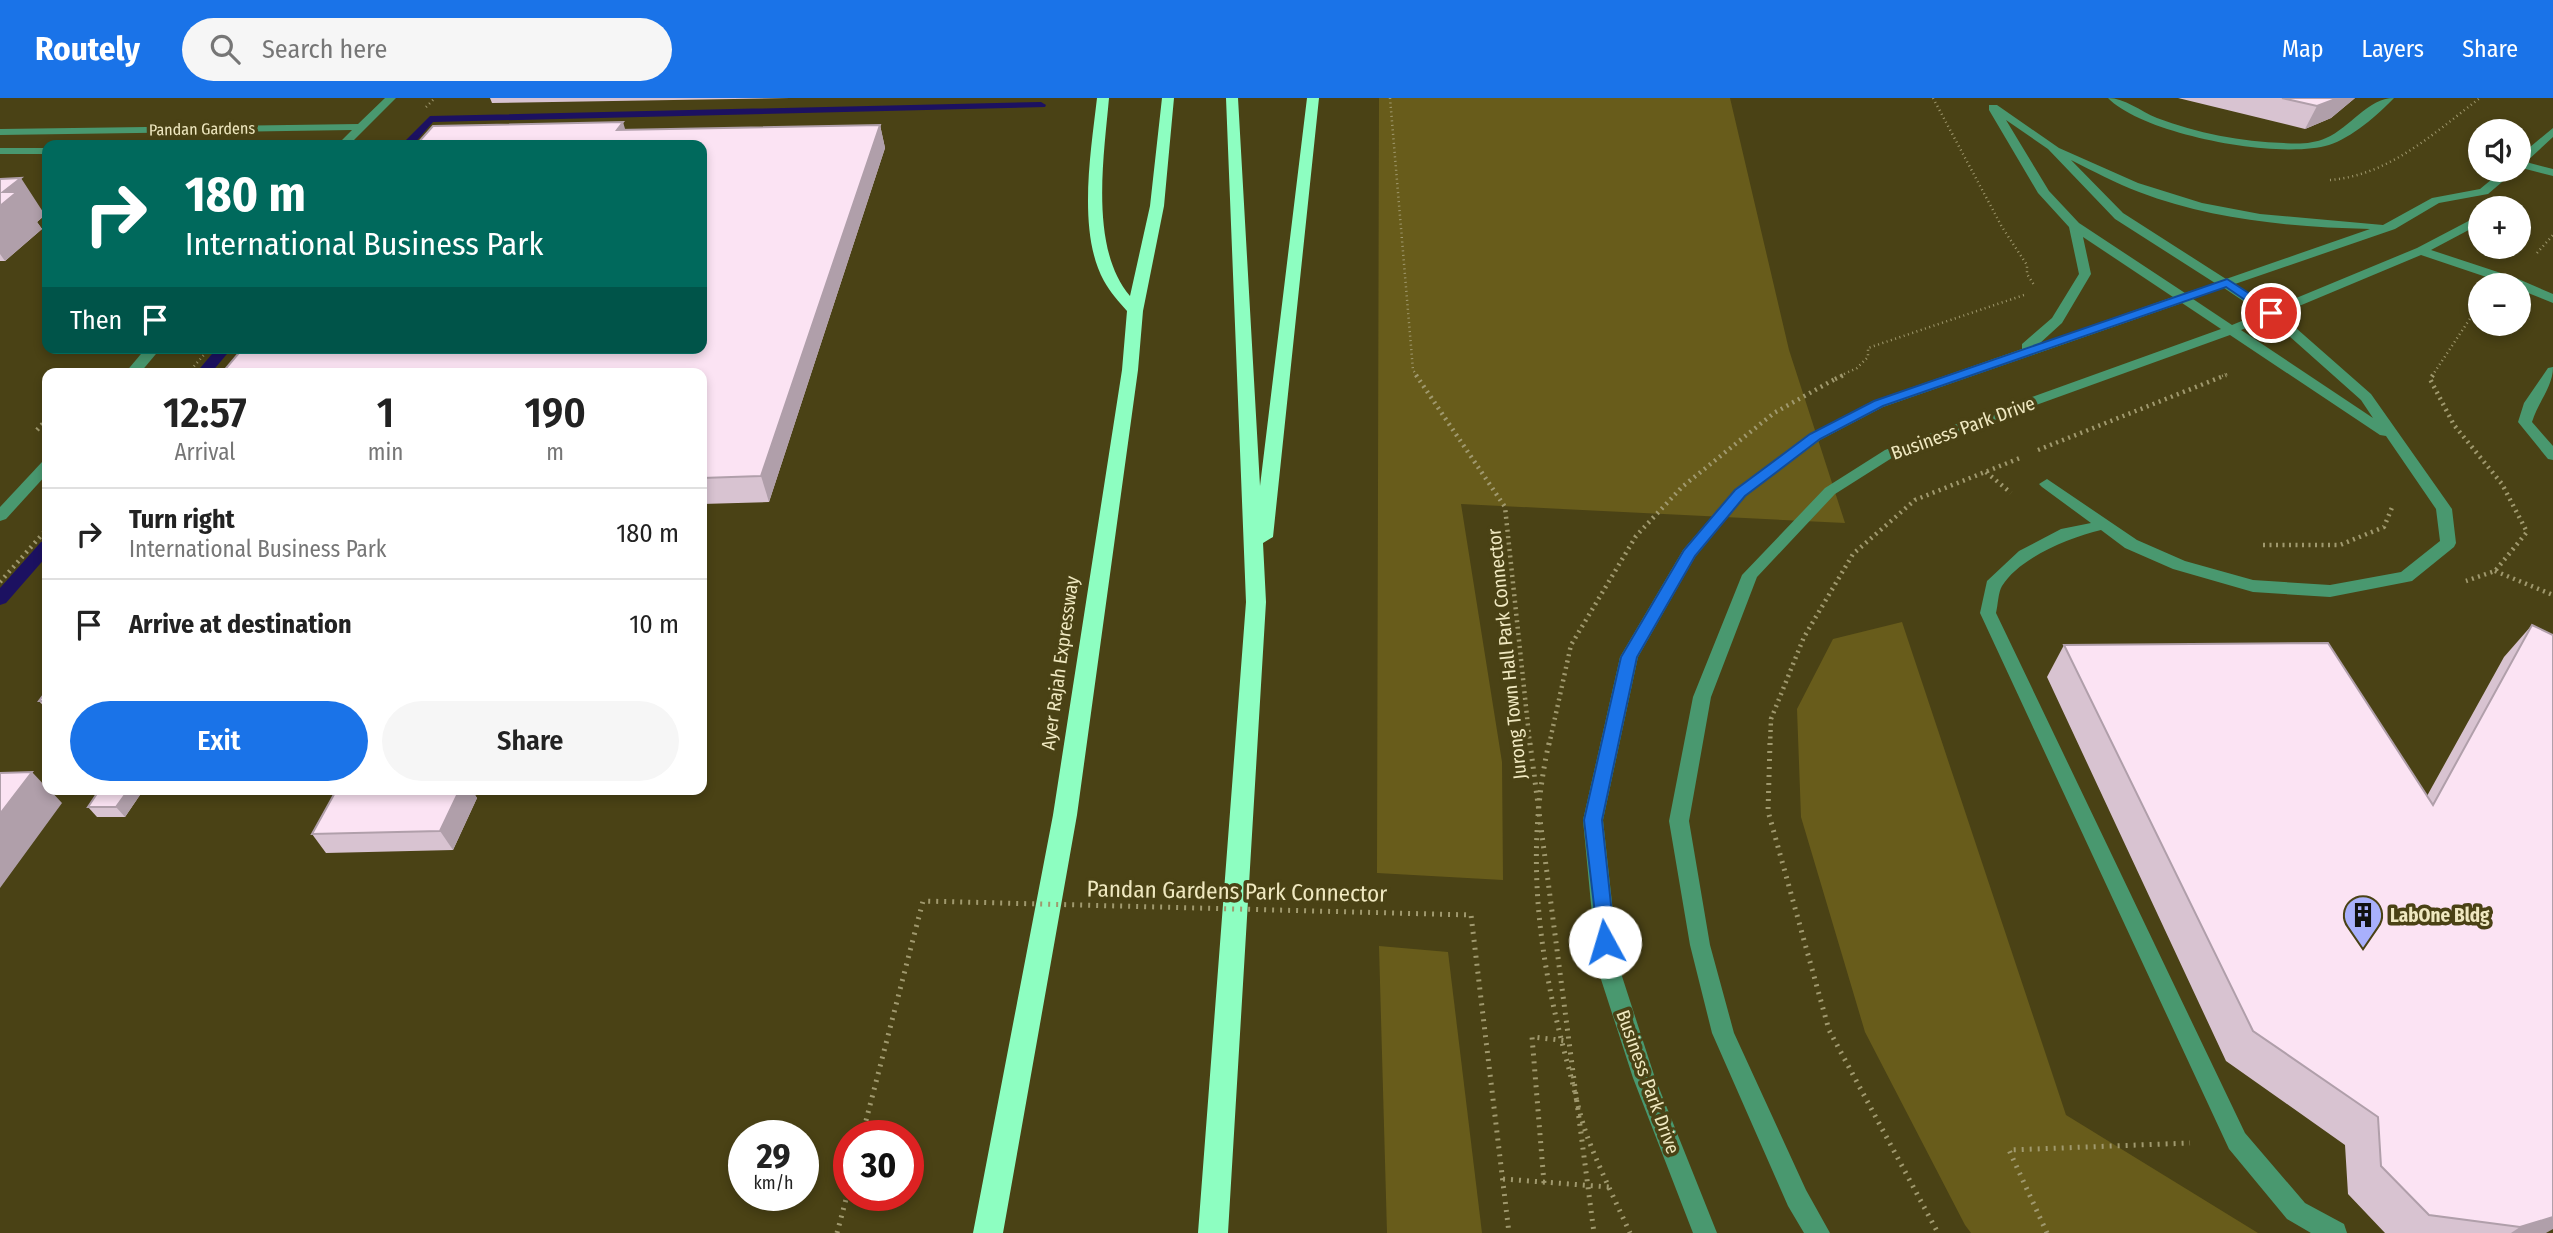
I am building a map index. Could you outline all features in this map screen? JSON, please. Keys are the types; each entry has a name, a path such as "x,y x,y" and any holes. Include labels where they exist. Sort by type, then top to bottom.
{"highway":[{"path":"1103,98 1096,175 1102,257 1109,278 1135,311"},
{"name":"Ayer Rajah Expressway","path":"988,1233 1065,815 1130,370 1135,311 1157,206 1168,98"},
{"path":"1232,98 1256,601"},
{"path":"1213,1233 1256,601 1313,98"}],"street":[{"path":"349,140 391,98"},
{"path":"2113,98 2135,115 2174,127 2264,146 2301,148 2328,142 2389,98"},
{"path":"1989,103 2052,147 2145,190 2248,216 2330,225 2391,226"},
{"path":"1989,103 2044,193 2075,226 2391,435"},
{"name":"Pandan Gardens","path":"0,132 361,127"},
{"path":"2531,151 2553,131"},
{"path":"2048,484 2131,544 2179,565 2253,586 2330,590 2406,577 2448,543 2444,509 2366,397 2271,313 2119,215 2052,147"},
{"path":"0,151 42,151"},
{"path":"2531,167 2553,173"},
{"path":"2484,196 2484,192 2496,182"},
{"name":"Business Park Drive","path":"1705,1233 1644,1078 1608,967 1593,820 1629,657 1689,554 1740,493 1815,436 1878,404 2391,226 2436,200 2484,192"},
{"path":"2022,352 2057,320 2085,274 2075,226"},
{"name":"Business Park Drive","path":"1818,1233 1797,1198 1723,1033 1700,945 1679,821 1702,697 1750,575 1830,491 1890,453 2230,330 2421,251 2468,226"},
{"path":"2421,251 2511,281 2553,299"},
{"path":"136,368 149,354"},
{"path":"2553,372 2531,403 2525,422 2553,456"},
{"path":"0,516 42,470"},
{"path":"2102,525 2067,533 2025,555 1993,585 1988,612 2237,1141 2296,1212 2335,1233"}],"path":[{"name":"Jurong Town Hall Park Connector","path":"1390,98 1413,370 1505,506 1536,800 1594,1233"},
{"path":"1630,1233 1588,1139 1555,1018 1543,952 1534,863 1540,783 1571,645 1636,537 1682,487 1774,413 1857,368 1868,357 1868,348 2030,293 2034,285 2027,274 2027,265 2002,227 1933,98"},
{"path":"2457,585 2495,571 2526,533 2502,484 2454,425 2430,379 2468,322"},
{"path":"192,368 205,354"},
{"path":"2037,451 2238,370"},
{"path":"1938,1233 1829,1030 1768,811 1771,719 1804,637 1853,554 1915,500 2024,456"},
{"path":"1986,472 2067,533"},
{"path":"2256,545 2340,545 2384,527 2395,498"},
{"path":"0,582 42,536"},
{"path":"2495,571 2553,596"},
{"name":"Pandan Gardens Park Connector","path":"866,1120 923,901 1471,915 1509,1233"},
{"path":"1544,1183 1532,1037 1568,1041"},
{"path":"2047,1233 2009,1150 2237,1141"},
{"path":"1503,1179 1609,1186"},
{"path":"837,1233 843,1211"}],"shaded area":[{"path":"1379,98 1730,98 1789,350 1845,523 1461,504 1502,762 1503,880 1377,873"},
{"path":"1902,622 2066,1115 2258,1233 1971,1233 1965,1225 1865,1032 1801,817 1797,709 1833,639"},
{"path":"1379,946 1448,952 1482,1233 1387,1233"}],"building":[{"path":"2282,98 2338,98 2317,106"},
{"path":"623,122 617,130 880,125 761,476 707,478 707,368 226,368 238,354 707,354 707,140 420,140 433,126"},
{"path":"21,178 3,192 17,192 0,206 0,179"},
{"name":"LabOne Bldg","path":"2532,625 2553,635 2553,1217 2520,1227 2429,1215 2381,1166 2378,1117 2253,1031 2064,645 2328,643 2433,805"},
{"path":"32,772 0,814 0,773"},
{"path":"96,795 125,795 116,807 88,807"},
{"path":"334,795 457,795 440,831 312,834"}],"waterway":[{"path":"411,140 430,119 1041,105"},
{"path":"207,368 220,354"},
{"path":"0,599 42,552"}],"place":[{"name":"LabOne Bldg","path":"2363,949"}],"route":[{"path":"1605,942 1593,820 1629,657 1689,554 1740,493 1815,436 1878,404 2022,352 2227,283 2271,313"}]}
